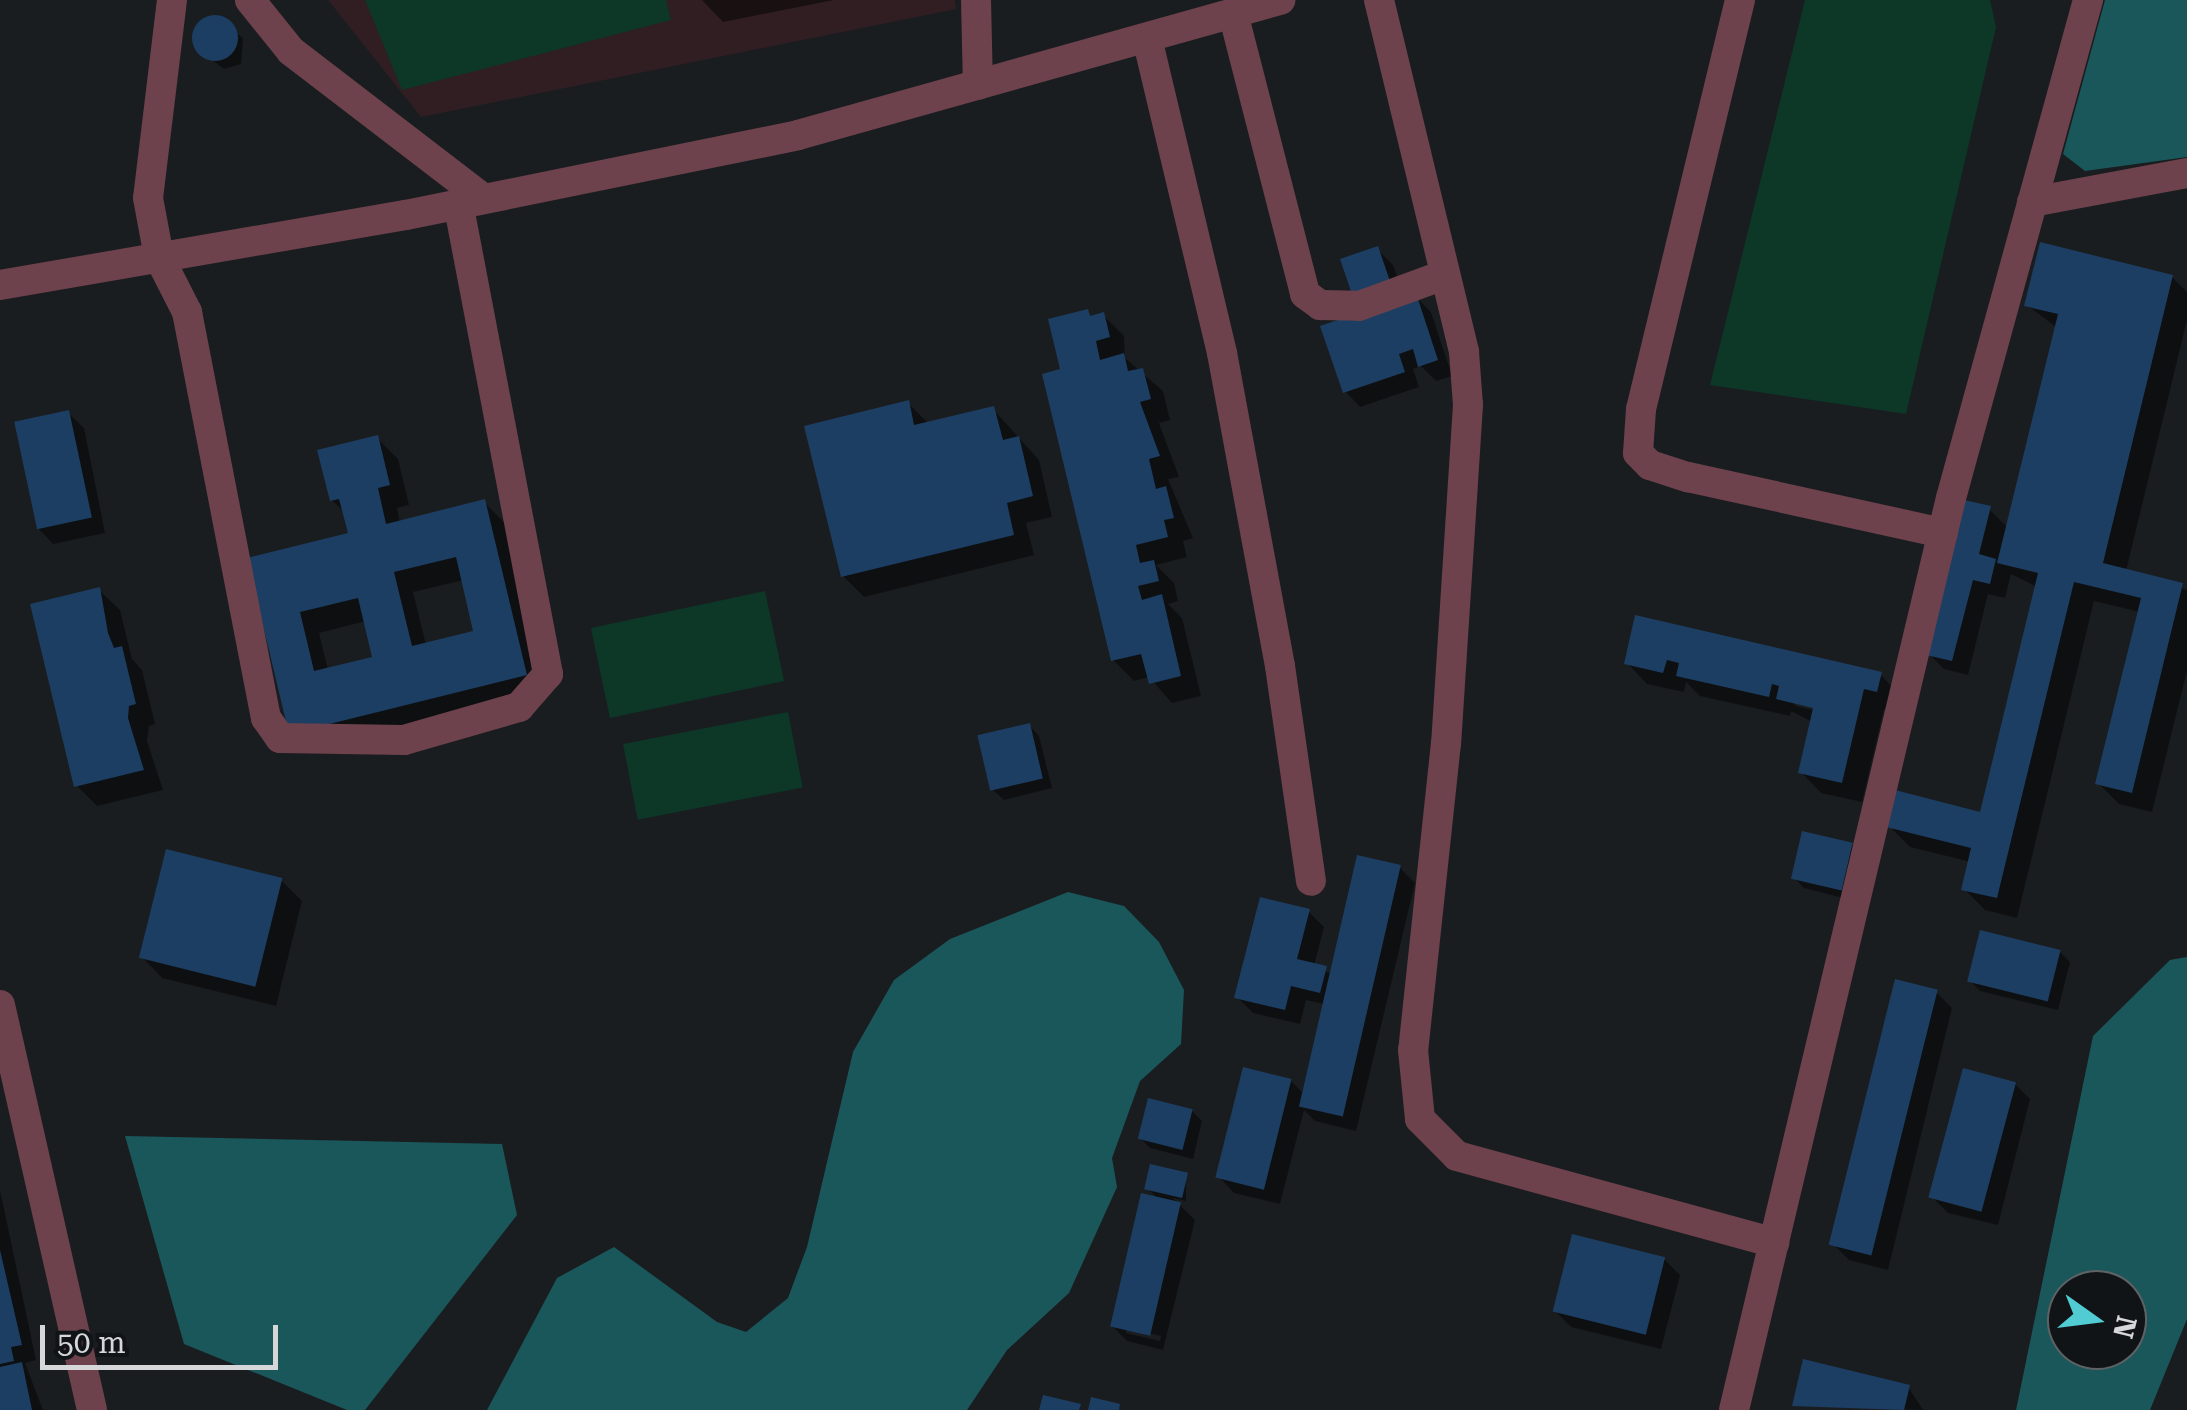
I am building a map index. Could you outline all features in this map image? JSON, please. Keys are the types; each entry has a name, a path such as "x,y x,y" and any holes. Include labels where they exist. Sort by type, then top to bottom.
{"street":[{"path":"172,0 148,198 159,258 187,312 266,718 280,738 404,740 518,707 548,674 471,202 291,51 250,0"},
{"path":"976,0 978,85"},
{"path":"0,284 471,202 798,135 1280,0"},
{"path":"1379,0 1442,276 1464,352 1468,406 1446,742 1413,1050 1420,1119 1457,1156 1774,1244"},
{"path":"1740,0 1641,409 1638,453 1650,465 1688,477 1943,533"},
{"path":"1734,1410 1943,533 2088,0"},
{"path":"1233,14 1306,294 1320,305 1358,306 1442,276"},
{"path":"1146,38 1222,352 1280,666 1311,881"},
{"path":"2032,202 2187,173"},
{"path":"0,1005 92,1410"}],"shaded area":[{"path":"328,0 955,0 956,9 421,117"}],"green space":[{"path":"365,0 666,0 671,20 402,90"},
{"path":"1805,0 1990,0 1996,27 1906,414 1710,385"},
{"path":"765,591 784,681 610,718 591,628"},
{"path":"788,712 803,788 638,820 623,744"}],"water":[{"path":"2105,0 2187,0 2187,157 2085,171 2063,154"},
{"path":"1068,892 1124,906 1159,942 1184,990 1181,1044 1140,1081 1112,1158 1117,1187 1069,1293 1007,1350 967,1410 487,1410 557,1278 614,1247 717,1322 746,1332 788,1298 807,1247 853,1052 894,980 950,939"},
{"path":"2187,957 2187,1319 2150,1410 2016,1410 2093,1036 2170,960"},
{"path":"125,1136 502,1144 517,1215 365,1410 347,1410 184,1344"}],"building":[{"path":"215,15 231,22 238,38 231,54 215,61 199,54 192,38 199,22"},
{"path":"2040,242 2173,275 2103,563 2183,583 2132,793 2095,784 2141,598 2074,582 1997,898 1961,890 1971,848 1886,827 1895,790 1980,812 2038,573 1997,563 2058,314 2024,306"},
{"path":"1378,246 1393,290 1416,293 1438,360 1418,367 1413,349 1399,354 1405,372 1343,393 1320,326 1365,311 1354,300 1340,259"},
{"path":"1088,309 1090,316 1104,312 1110,337 1096,341 1100,360 1124,353 1128,371 1143,368 1151,399 1140,402 1160,456 1149,459 1156,489 1166,486 1174,518 1164,520 1168,537 1136,545 1140,563 1154,560 1159,581 1138,586 1142,600 1162,594 1181,676 1149,684 1141,654 1111,661 1042,374 1060,369 1048,319"},
{"path":"909,400 914,425 994,406 1003,440 1019,436 1033,496 1007,503 1014,535 841,577 804,426"},
{"path":"69,410 92,518 37,529 14,422"},
{"path":"378,435 390,485 378,488 386,524 485,499 527,675 289,734 247,558 348,533 339,499 330,501 317,450","holes":["456,557 473,631 412,646 394,572","358,598 372,657 314,671 300,612"]},
{"path":"1964,500 1991,506 1979,554 1996,559 1990,584 1973,580 1952,661 1926,655"},
{"path":"100,587 108,633 114,648 122,646 136,704 129,706 128,718 144,770 74,787 30,604"},
{"path":"1635,615 1882,672 1877,692 1864,689 1842,783 1798,773 1813,708 1776,699 1779,686 1772,684 1769,697 1676,676 1679,663 1667,660 1663,673 1624,664"},
{"path":"1030,723 1043,779 990,791 977,735"},
{"path":"1802,831 1853,843 1842,890 1791,879"},
{"path":"166,849 282,878 255,987 139,958"},
{"path":"1357,855 1401,865 1343,1117 1299,1106"},
{"path":"1260,897 1310,909 1297,959 1327,966 1320,993 1291,986 1285,1010 1234,998"},
{"path":"1980,930 2061,950 2048,1002 1967,981"},
{"path":"1895,979 1938,990 1871,1256 1829,1245"},
{"path":"1243,1067 1292,1079 1264,1190 1215,1178"},
{"path":"1963,1068 2016,1082 1981,1212 1928,1197"},
{"path":"1148,1098 1193,1109 1182,1150 1138,1139"},
{"path":"1150,1164 1188,1173 1182,1198 1144,1189"},
{"path":"1141,1193 1181,1202 1150,1336 1110,1326"},
{"path":"1572,1234 1665,1257 1646,1335 1553,1312"},
{"path":"0,1250 22,1345 11,1347 14,1361 0,1364"},
{"path":"1803,1359 1910,1385 1904,1410 1792,1406"},
{"path":"22,1362 32,1410 0,1410 0,1367"},
{"path":"1043,1395 1081,1404 1079,1410 1039,1410"},
{"path":"1091,1397 1120,1404 1119,1410 1088,1410"}]}
